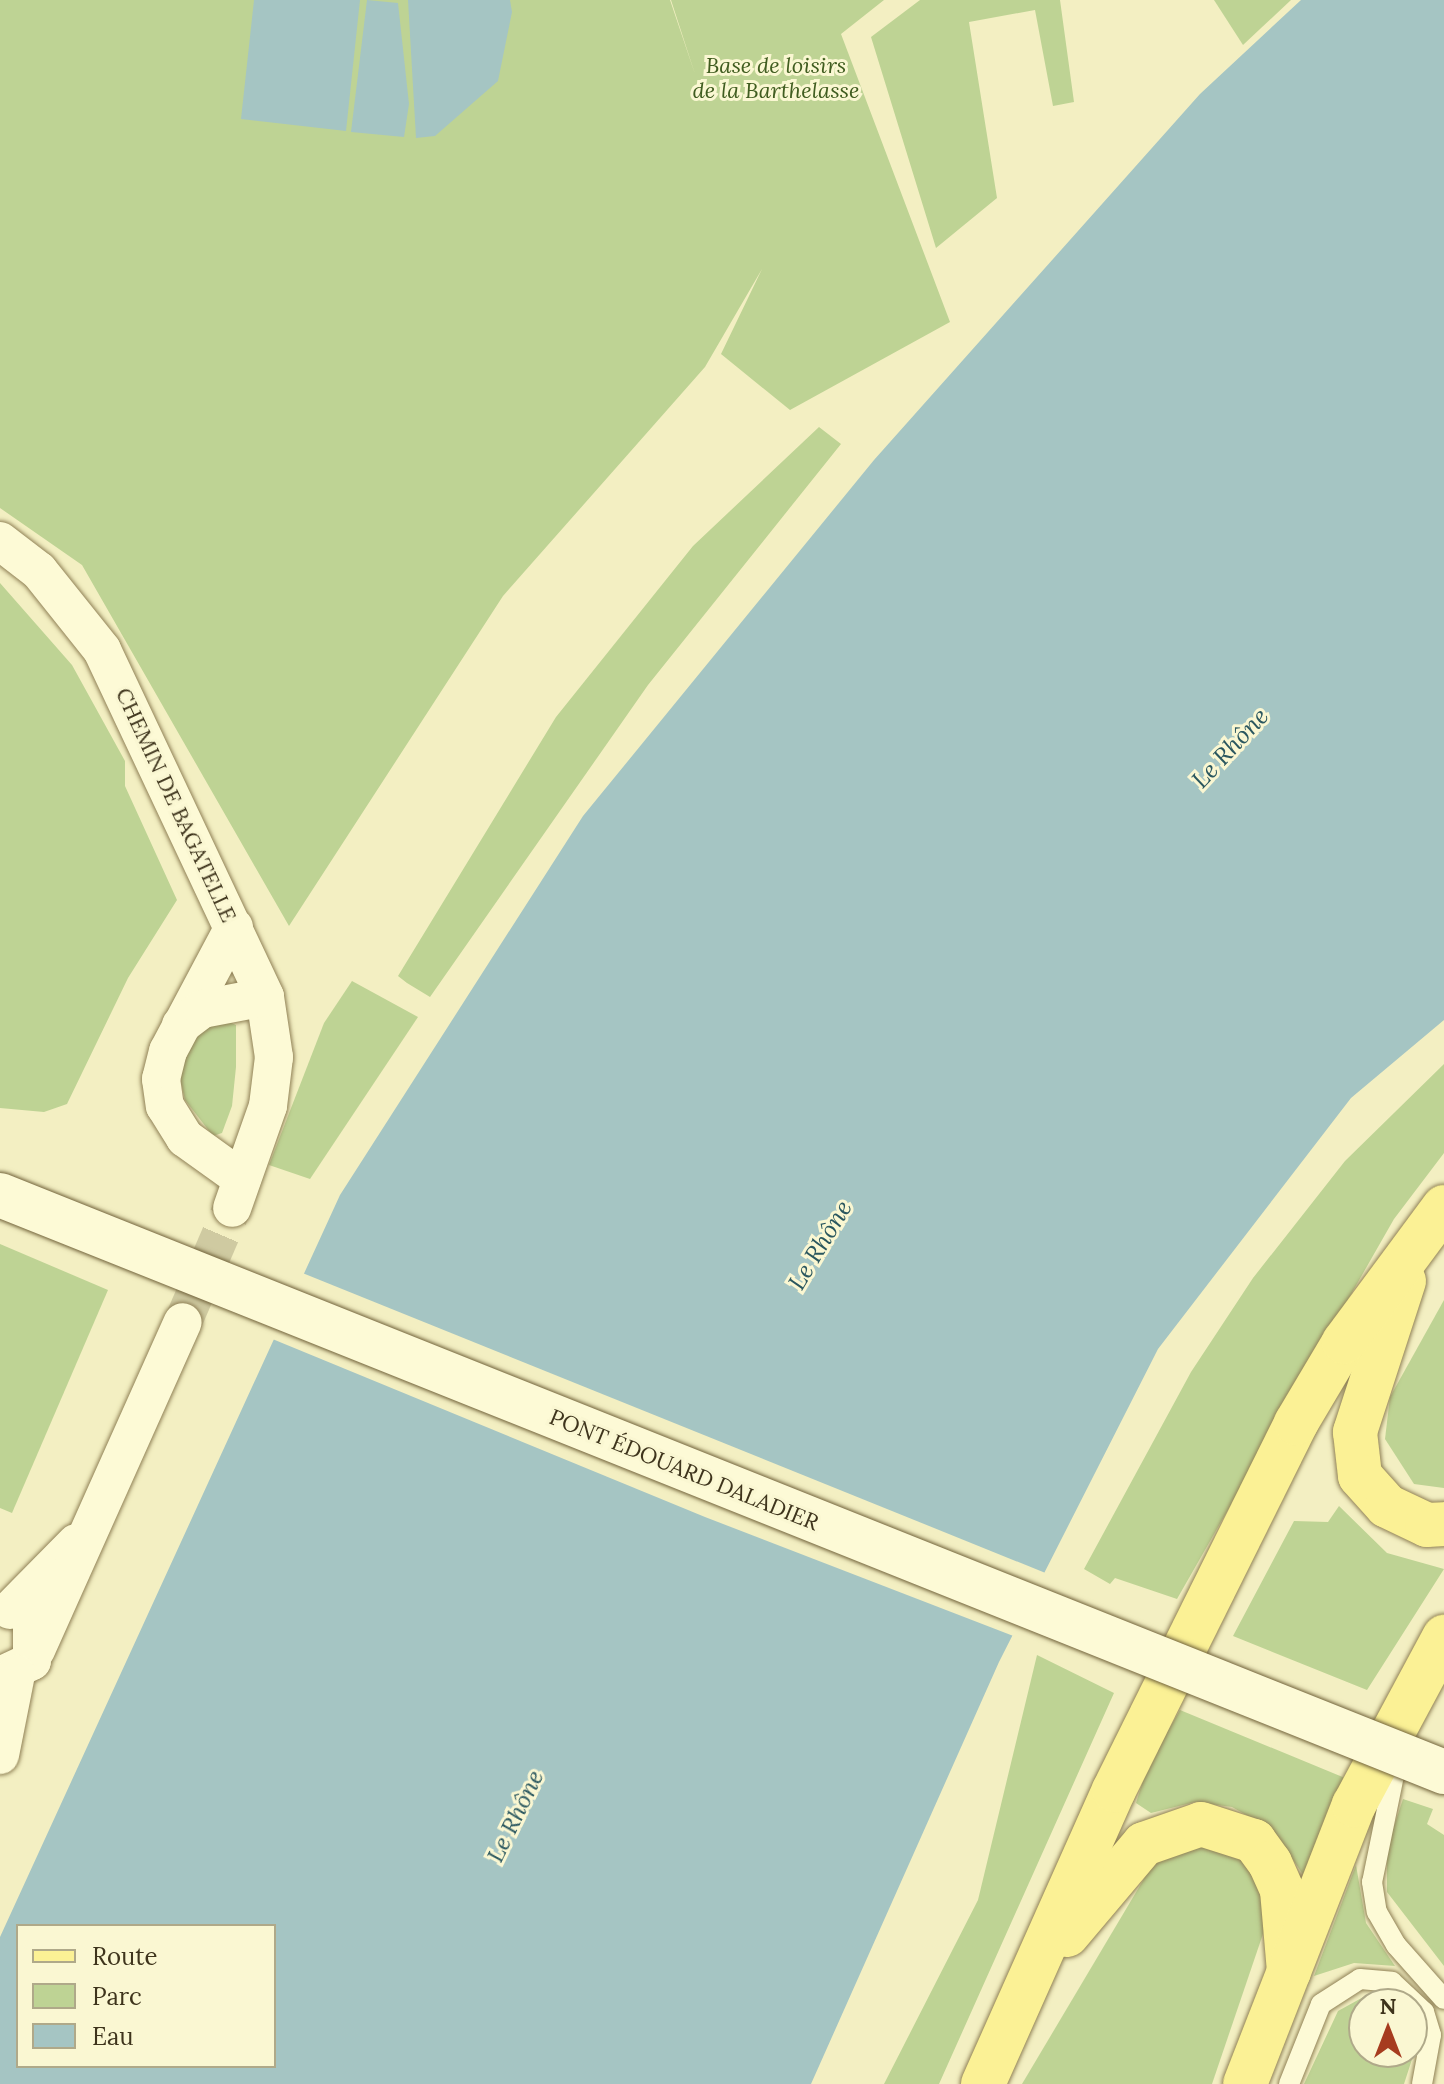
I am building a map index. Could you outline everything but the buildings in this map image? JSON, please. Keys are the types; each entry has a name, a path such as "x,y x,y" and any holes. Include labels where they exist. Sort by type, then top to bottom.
{"main road":[{"name":"PONT ÉDOUARD DALADIER","path":"0,1195 1369,1746 1444,1772"},
{"path":"1433,1222 1355,1432 1360,1476 1387,1506 1427,1525 1444,1524"},
{"path":"983,2084 1043,1962 1114,1790 1296,1423 1433,1222"},
{"path":"1245,2084 1354,1805 1444,1637"},
{"name":"PONT ÉDOUARD DALADIER","path":"1369,1746 1444,1783"},
{"path":"1043,1962 1144,1844 1201,1824 1254,1841 1270,1863 1282,1890 1289,1974"}],"street":[{"name":"CHEMIN DE BAGATELLE","path":"0,541 39,571 102,650 265,997 274,1057 268,1106 237,1194 185,1138 165,1106 161,1079 181,1025"},
{"path":"181,1025 234,927"},
{"path":"181,1025 202,1009 265,997"},
{"path":"17,1667 100,1518 183,1322"},
{"path":"0,1755 28,1621 5,1610 100,1518"}],"lane":[{"path":"1407,1703 1372,1882 1396,1945 1444,1999"},
{"path":"1289,2084 1321,2004 1360,1979 1392,1982 1424,2012 1430,2048 1422,2084"},
{"path":"1433,2084 1444,2062"}],"green space":[{"name":"Base de loisirs de la Barthelasse","path":"0,0 670,0 695,74 671,0 884,0 841,34 950,322 790,410 721,354 762,269 705,367 503,596 289,926 82,565 0,508"},
{"path":"920,0 1060,0 1074,102 1053,106 1035,10 969,22 997,198 936,248 871,37"},
{"path":"1214,0 1291,0 1243,45"},
{"path":"819,427 841,444 648,685 430,997 407,983 398,976 556,717 693,546"},
{"path":"0,583 72,665 125,761 125,786 177,900 128,978 67,1104 44,1112 0,1108"},
{"path":"352,981 418,1017 310,1179 269,1165 324,1023"},
{"path":"223,1019 236,1025 236,1067 232,1106 222,1133 213,1136 185,1100 179,1074 194,1028"},
{"path":"1444,1064 1444,1153 1394,1219 1177,1599 1115,1578 1110,1584 1084,1569 1191,1372 1253,1278 1345,1161"},
{"path":"0,1244 108,1290 12,1513 0,1508"},
{"path":"1444,1300 1444,1488 1414,1484 1385,1439 1390,1397"},
{"path":"1339,1506 1387,1553 1444,1569 1367,1690 1233,1636 1294,1521 1328,1522"},
{"path":"1037,1655 1114,1693 939,2084 884,2084 978,1900"},
{"path":"1180,1710 1345,1778 1304,1876 1273,1830 1232,1807 1195,1802 1151,1813 1136,1803 1148,1765"},
{"path":"1403,1799 1433,1809 1427,1824 1444,1835 1444,1966 1387,1892 1387,1847"},
{"path":"1202,1846 1237,1855 1258,1882 1265,1928 1212,2084 1022,2084 1154,1862"},
{"path":"1356,1865 1366,1923 1395,1966 1354,1963 1314,1976"},
{"path":"1348,2005 1348,2068 1409,2068 1404,2084 1304,2084 1338,2011"}],"water":[{"path":"254,0 360,0 346,131 241,119"},
{"path":"367,0 398,3 409,104 404,137 351,132"},
{"path":"408,0 510,0 512,12 498,81 435,136 416,138"},
{"name":"Le Rhône","path":"1301,0 1444,0 1444,1020 1351,1098 1158,1349 999,1662 811,2084 0,2084 0,1937 340,1195 583,816 874,460 1200,94"}],"pier":[{"path":"300,1272 1048,1574 1016,1637 705,1517 270,1338"}],"tunnel":[{"path":"183,1322 232,1208"}]}
